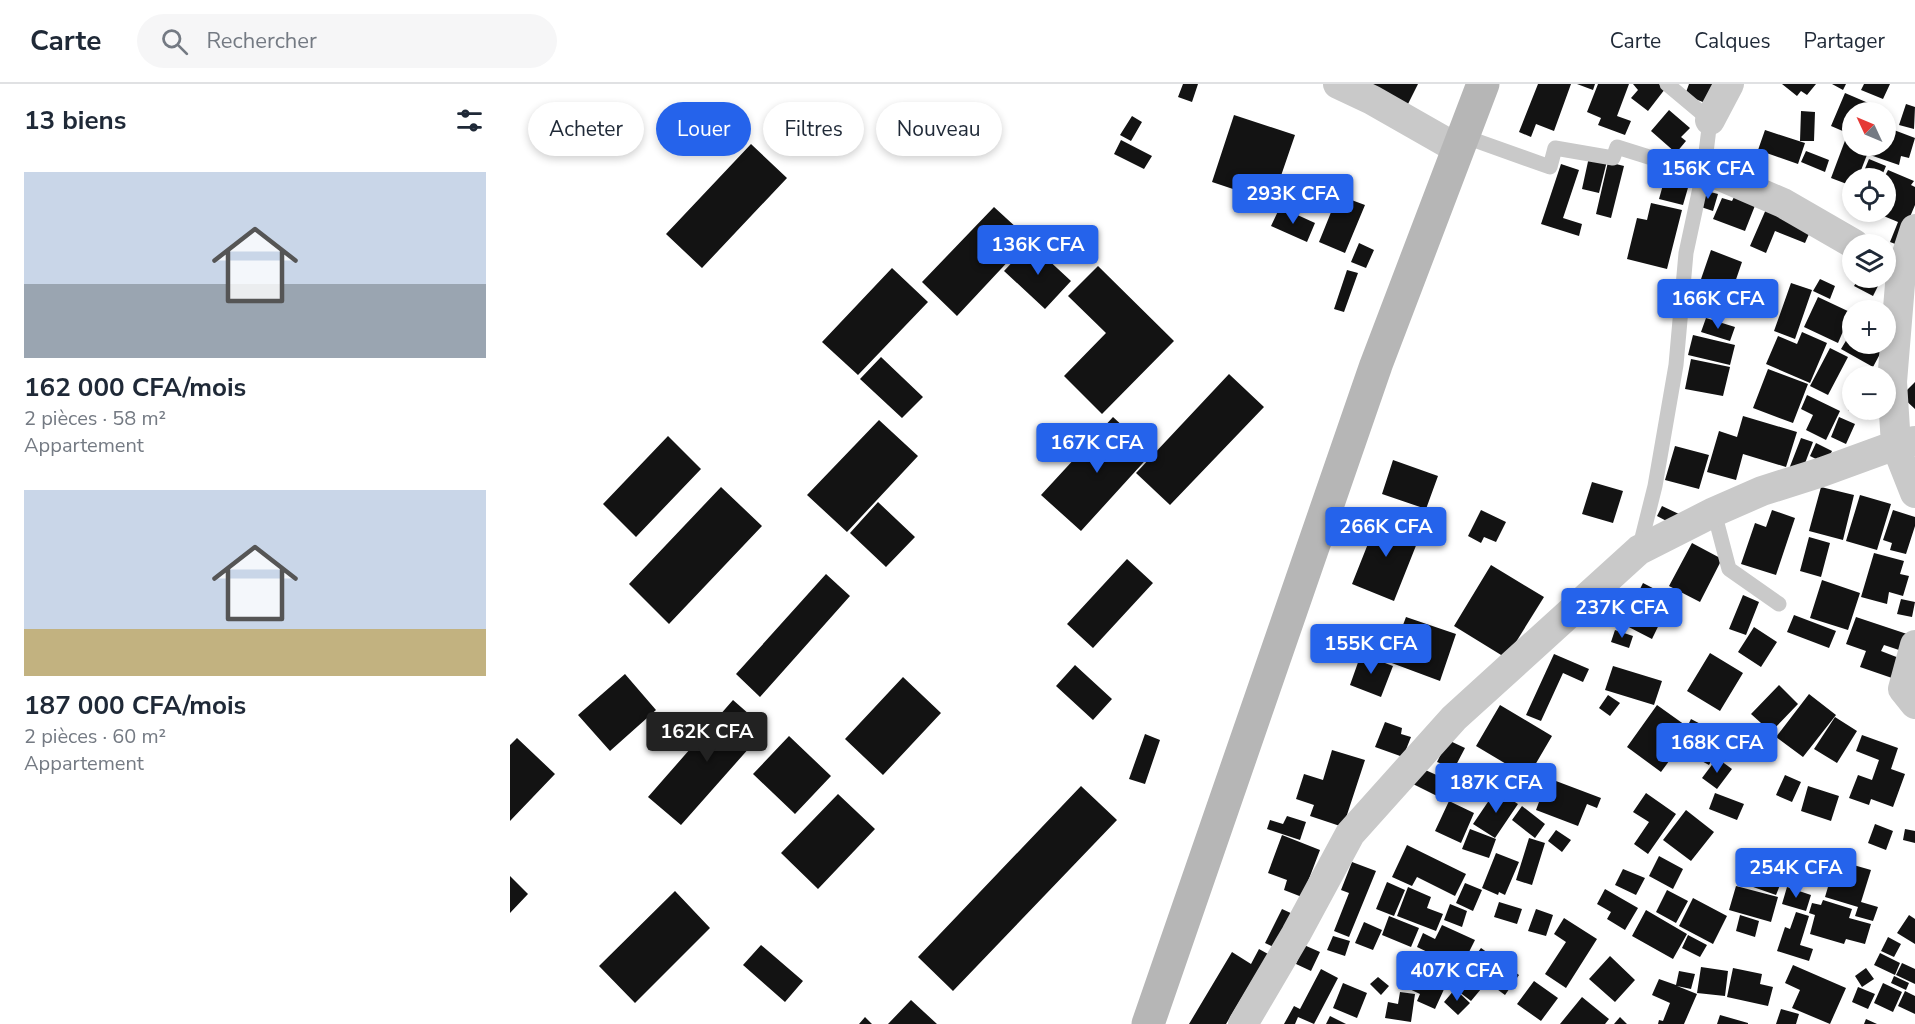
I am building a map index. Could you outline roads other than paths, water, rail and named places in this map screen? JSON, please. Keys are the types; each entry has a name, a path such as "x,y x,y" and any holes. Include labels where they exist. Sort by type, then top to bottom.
{"street":[{"path":"1338,84 1461,143"},
{"path":"1148,1024 1376,365 1483,84"},
{"path":"1710,120 1729,84"},
{"path":"1704,169 1784,202 1842,237"},
{"path":"1896,263 1915,229"},
{"path":"1893,288 1893,382 1915,493"},
{"path":"1243,1024 1296,934 1350,834 1454,718 1639,550 1714,512 1762,491 1906,443"},
{"path":"1915,645 1904,689 1915,704"}],"lane":[{"path":"1639,550 1655,486 1676,364 1686,253 1704,169 1710,120 1667,84"},
{"path":"1461,143 1550,167 1555,148 1613,158 1617,147 1684,168 1704,169"},
{"path":"1714,512 1729,569 1779,604"}]}
